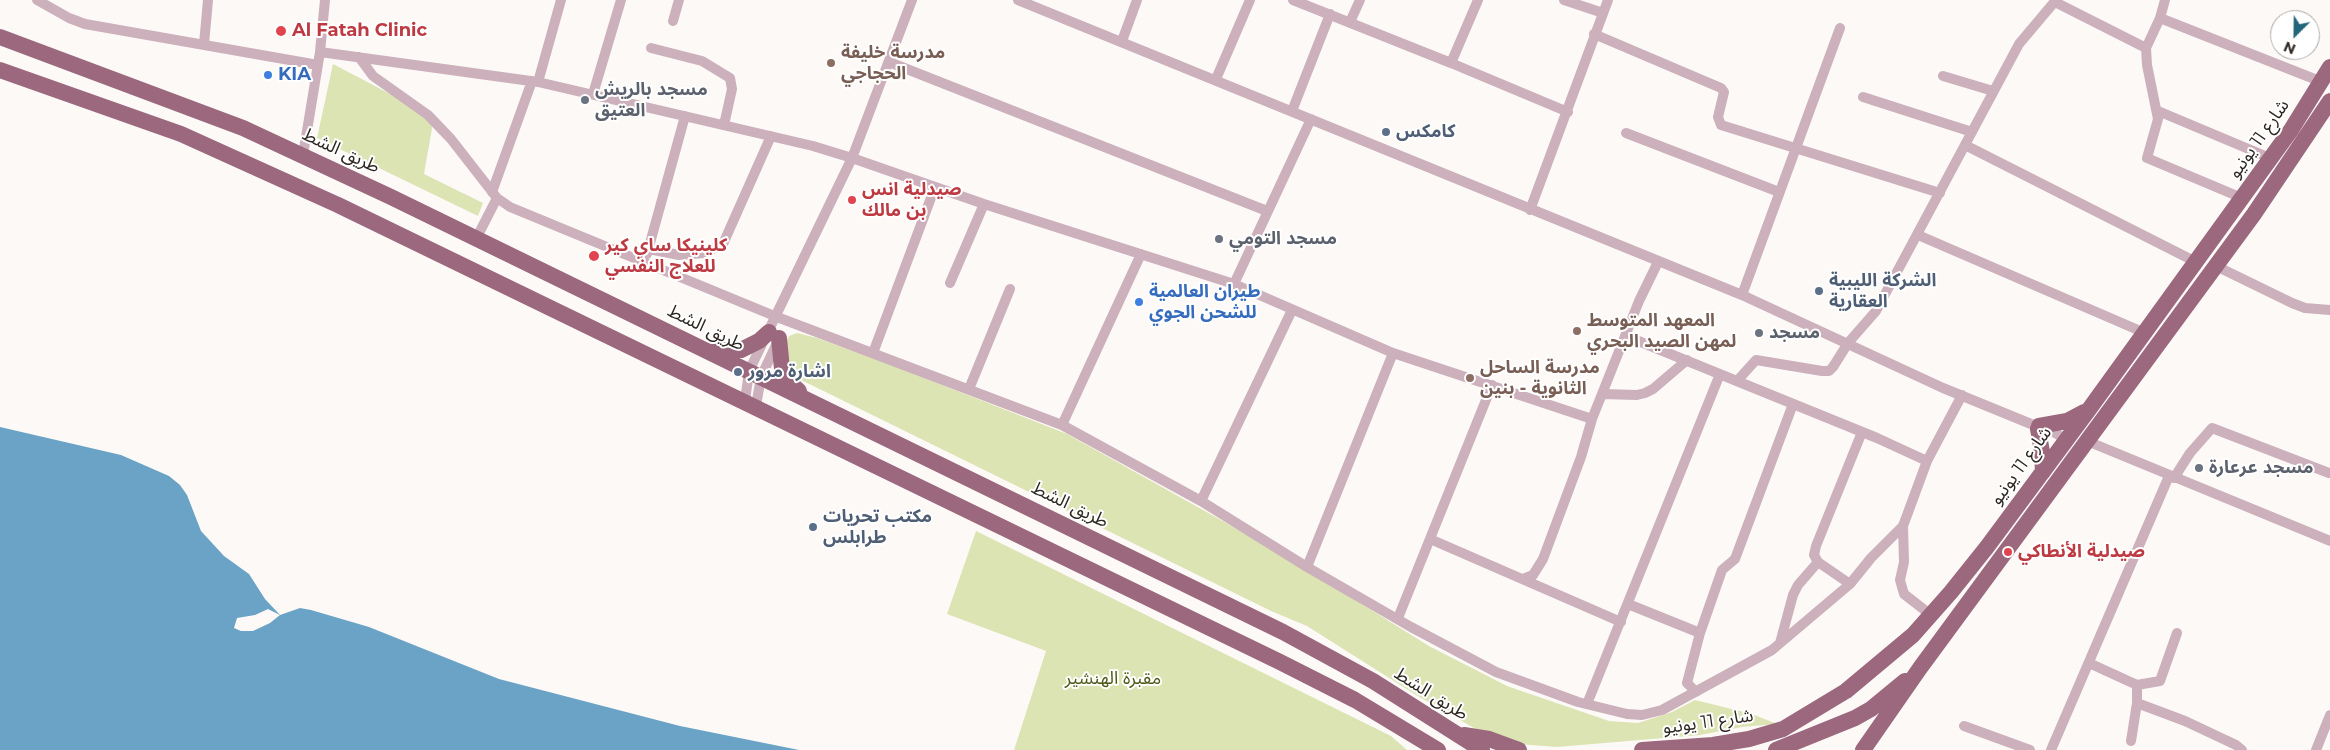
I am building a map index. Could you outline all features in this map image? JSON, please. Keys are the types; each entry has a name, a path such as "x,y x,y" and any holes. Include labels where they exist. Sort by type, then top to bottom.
{"highway":[{"name":"طريق الشط","path":"0,37 179,102 303,155 1282,632 1373,681 1482,750"},
{"name":"شارع 11 يونيو","path":"1642,750 1713,745 1749,739 1783,729 1810,714 1878,666 1931,615 1987,547 2145,333 2270,158 2322,82 2330,67"},
{"path":"0,70 181,134 263,169 1280,662 1354,700 1438,750"},
{"path":"1863,750 1920,668 2240,233 2330,101"},
{"path":"2224,224 2240,233"},
{"path":"705,350 741,350 759,341 775,327"},
{"path":"775,327 782,369 789,382 808,400"},
{"path":"2043,472 2038,427 2080,416 2090,408"},
{"path":"1776,750 1870,709 1920,668"},
{"path":"1752,750 1783,729"},
{"path":"1456,734 1489,740 1519,750"}],"street":[{"path":"37,0 50,3 85,24 318,65"},
{"path":"204,44 208,0"},
{"path":"303,155 320,52 325,0"},
{"path":"476,239 535,82 561,0"},
{"path":"593,94 621,0"},
{"path":"673,21 679,0"},
{"path":"751,404 755,374 852,158 912,0"},
{"path":"1018,0 1216,79 1530,210 1742,295 1962,395 2038,427 2047,428 2061,445"},
{"path":"1122,41 1137,0"},
{"path":"1216,79 1250,0"},
{"path":"1293,0 1452,63 1568,112"},
{"path":"1350,22 1360,0"},
{"path":"1452,63 1478,0"},
{"path":"1564,0 1603,13"},
{"path":"1530,210 1608,0"},
{"path":"2165,0 2160,18 2146,48 2147,65 2158,111 2156,129 2147,158 2242,198"},
{"path":"1737,381 1756,360 1829,371 1848,343 1876,311 2019,44 2055,1 2146,48"},
{"path":"1292,111 1330,14"},
{"path":"2160,18 2322,82"},
{"path":"1742,295 1778,192 1840,28"},
{"path":"1594,34 1721,88 1724,92 1718,117 1722,125 1940,193"},
{"path":"651,48 702,60 730,78 732,89 724,125"},
{"path":"320,52 535,82 771,136 852,158 935,188 1234,284 1394,353 1592,420"},
{"path":"359,57 373,76 428,116 451,139 494,195 510,207 645,262 775,327 873,353 1062,425 1201,501 1307,567 1496,672 1587,704 1615,712 1642,715 1662,710 1696,692 1780,643 1850,584 1871,558 1904,526"},
{"path":"889,62 1267,211"},
{"path":"1943,76 1993,91"},
{"path":"1863,97 1972,132"},
{"path":"2158,111 2270,158"},
{"path":"645,262 685,116"},
{"path":"1234,284 1311,120"},
{"path":"1626,133 1778,192"},
{"path":"648,249 679,254 704,253 723,244 771,136"},
{"path":"1965,145 2196,262"},
{"path":"873,353 935,188"},
{"path":"950,283 984,204"},
{"path":"1918,235 2145,333"},
{"path":"1062,425 1141,254"},
{"path":"1523,579 1533,575 1543,558 1581,457 1602,394 1639,301 1658,262"},
{"path":"2216,266 2292,303 2305,308 2330,310"},
{"path":"970,389 1010,289"},
{"path":"1201,501 1292,310"},
{"path":"1626,336 1862,432 1927,461"},
{"path":"1307,567 1394,353"},
{"path":"1602,394 1637,395 1645,393 1653,389 1687,360"},
{"path":"1587,704 1720,374"},
{"path":"1398,618 1492,385"},
{"path":"1931,615 1904,594 1900,580 1904,562 1904,526 1927,461 1962,395"},
{"path":"1696,692 1687,683 1700,633 1722,570 1735,559 1793,404"},
{"path":"2051,750 2172,477 2212,428 2329,472"},
{"path":"1850,584 1818,562 1814,555 1862,432"},
{"path":"2087,441 2330,541"},
{"path":"1430,539 1621,622"},
{"path":"1780,643 1793,595 1798,585 1818,562"},
{"path":"1628,604 1700,633"},
{"path":"2090,663 2137,685 2160,681 2177,633"},
{"path":"2131,741 2137,703 2137,685"},
{"path":"2137,703 2185,720 2236,745 2242,750"},
{"path":"2316,750 2330,716"},
{"path":"1964,726 2030,750"}],"green space":[{"path":"333,64 434,117 424,174 483,203 478,216 317,138"},
{"path":"797,333 817,338 891,365 1067,434 1280,553 1429,646 1507,686 1609,721 1638,723 1672,712 1695,700 1752,714 1777,724 1742,727 1700,735 1557,747 1517,744 1481,732 1416,695 1307,626 1271,611 791,375 785,346 789,336"},
{"name":"مقبرة الهنشير","path":"976,531 1391,736 1407,750 1014,750 1046,651 947,614"}],"water":[{"path":"0,427 121,455 169,476 180,485 187,495 201,531 224,556 249,574 265,599 280,615 300,608 311,610 369,627 499,679 680,726 799,750 0,750"}],"pier":[{"path":"268,609 280,615 270,623 253,631 241,631 234,628 237,618 255,615"}],"place":[{"name":"Al Fatah Clinic","path":"281,31"},
{"name":"مدرسة خليفة الحجاجي","path":"831,63"},
{"name":"KIA","path":"268,75"},
{"name":"مسجد بالريش العتيق","path":"585,100"},
{"name":"كامكس","path":"1386,132"},
{"name":"صيدلية انس بن مالك","path":"852,200"},
{"name":"مسجد التومي","path":"1219,239"},
{"name":"كلينيكا ساي كير للعلاج النفسي","path":"594,256"},
{"name":"الشركة الليبية العقارية","path":"1819,291"},
{"name":"طيران العالمية للشحن الجوي","path":"1139,302"},
{"name":"المعهد المتوسط لمهن الصيد البحري","path":"1577,331"},
{"name":"مسجد","path":"1759,333"},
{"name":"اشارة مرور","path":"738,372"},
{"name":"مدرسة الساحل الثانوية - بنين","path":"1470,378"},
{"name":"مسجد عرعارة","path":"2199,468"},
{"name":"مكتب تحريات طرابلس","path":"813,527"},
{"name":"صيدلية الأنطاكي","path":"2008,552"}]}
